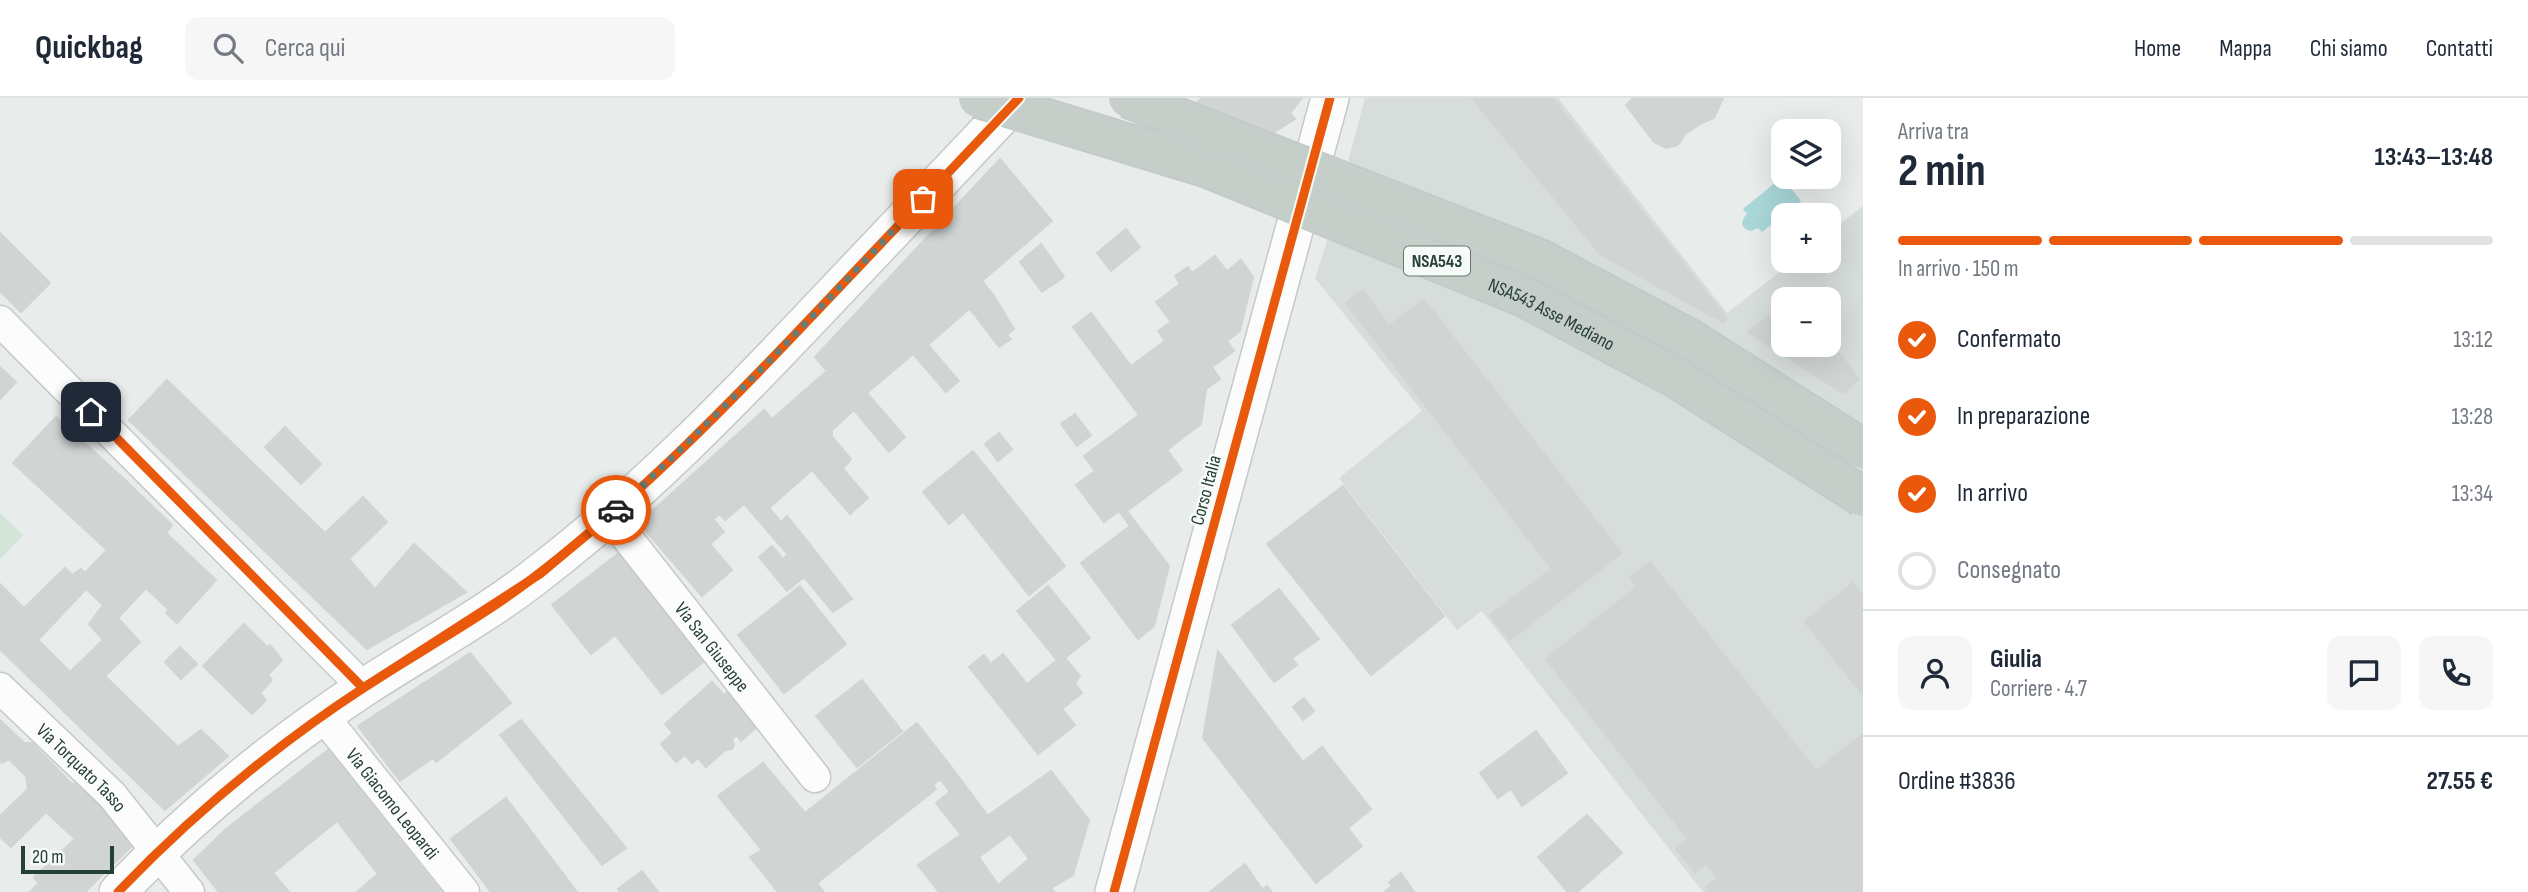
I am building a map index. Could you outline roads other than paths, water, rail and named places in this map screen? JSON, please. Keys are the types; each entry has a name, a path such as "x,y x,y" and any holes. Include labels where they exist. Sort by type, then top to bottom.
{"highway":[{"name":"NSA543 Asse Mediano","path":"978,98 1208,169 1524,297 1676,378 1863,496"},
{"name":"NSA543","path":"1128,98 1540,259 1690,340 1863,449"}],"street":[{"path":"118,892 157,851 243,778 323,716 540,574 610,516 675,457 762,369 1019,98"},
{"name":"Corso Italia","path":"1114,892 1330,98"},
{"path":"0,321 363,688"},
{"name":"Via San Giuseppe","path":"610,516 815,776"},
{"name":"Via Torquato Tasso","path":"0,688 112,795 189,892"},
{"name":"Via Giacomo Leopardi","path":"323,716 464,892"}],"water":[{"path":"1771,186 1771,189 1792,189 1801,201 1771,203 1771,225 1762,232 1758,228 1751,231 1743,227 1742,222 1747,214 1743,209"}]}
